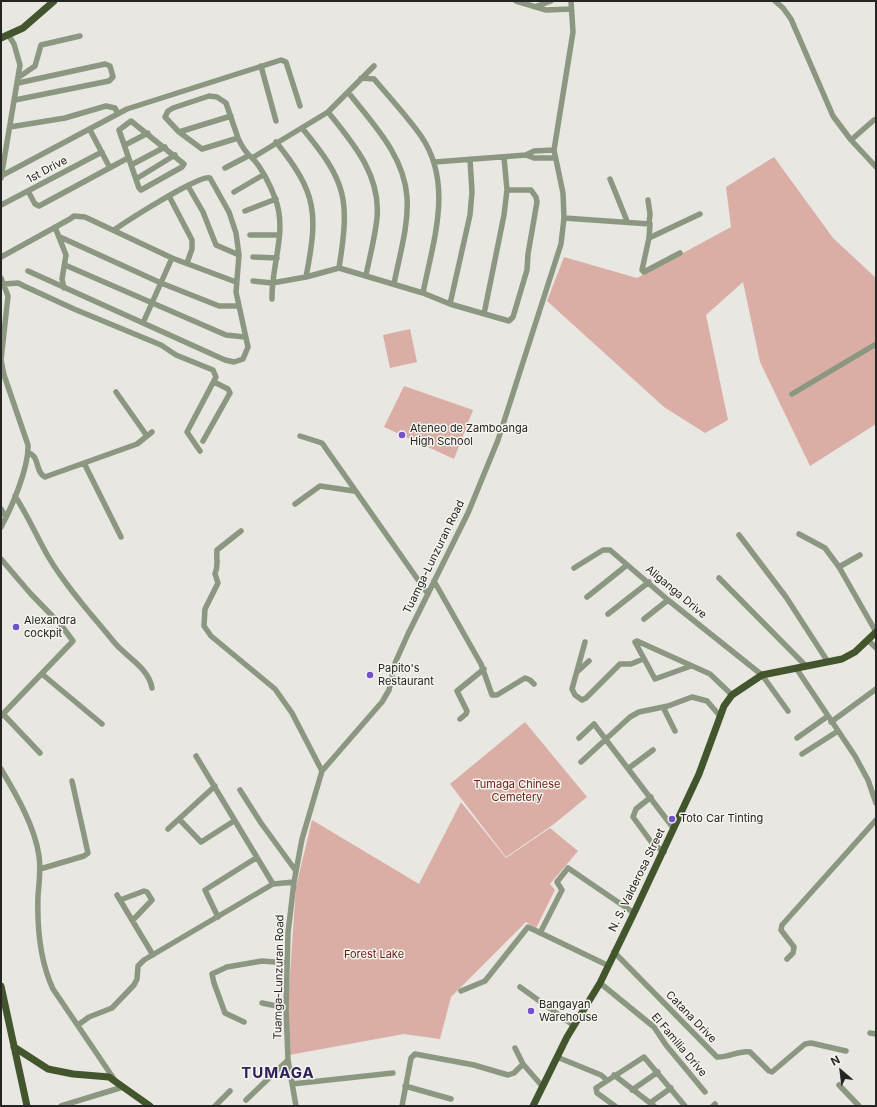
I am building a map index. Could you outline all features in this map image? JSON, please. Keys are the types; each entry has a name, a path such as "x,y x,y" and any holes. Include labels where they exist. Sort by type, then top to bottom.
{"main road":[{"path":"1,38 9,36 23,28 54,1"},
{"name":"N. S. Valderosa Street","path":"533,1106 573,1025 600,982 607,965 664,852 699,774 720,716 732,695 762,675 842,659 855,652 876,632"},
{"path":"1,986 27,1106"},
{"path":"14,1047 48,1068 72,1074 106,1075 114,1079 148,1104"}],"street":[{"path":"516,1 548,10 572,9"},
{"path":"537,6 551,1"},
{"name":"Tuamga-Lunzuran Road","path":"296,1106 288,1060 286,1008 287,963 288,933 294,882 302,839 322,771 382,702 389,690 395,663 447,551 468,513 498,440 561,244 564,218 563,193 554,150 573,32 571,1"},
{"path":"775,1 783,8 791,19 821,92 836,120 851,140 876,167"},
{"path":"1,177 20,65 9,36"},
{"path":"18,80 35,66 38,49 41,45 80,36"},
{"path":"1,177 127,109 281,60 285,61 300,106"},
{"path":"15,100 110,81 113,77 110,66 105,64 18,80"},
{"path":"261,66 276,121"},
{"path":"225,168 250,157 328,112 374,66"},
{"path":"361,78 374,80 413,125 425,142 435,162 440,192 439,208 423,293"},
{"path":"348,92 388,143 400,167 404,182 407,197 406,217 394,284"},
{"path":"238,138 202,149 179,132 165,117 168,111 209,96 222,98 226,103 238,138 263,175 276,199 280,220 277,258 272,283 272,299"},
{"path":"10,126 65,118 106,106 115,108 118,114"},
{"path":"328,112 363,158 374,186 377,217 366,275"},
{"path":"179,132 231,116"},
{"path":"851,140 874,120"},
{"path":"131,121 184,162 182,167 141,190 128,158 125,145 119,129 131,121"},
{"path":"302,128 324,154 341,190 345,220 339,268"},
{"path":"90,130 110,168"},
{"path":"125,145 148,133"},
{"path":"276,142 300,174 309,195 313,211 314,231 306,277"},
{"path":"131,165 165,147"},
{"path":"435,162 526,155 534,151 554,150"},
{"name":"1st Drive","path":"1,205 102,152"},
{"path":"526,155 534,158 555,158"},
{"path":"136,179 175,156"},
{"path":"484,314 504,215 507,190 504,157"},
{"path":"28,191 35,204 39,206 128,158"},
{"path":"450,304 470,215 472,192 470,159"},
{"path":"234,192 263,175"},
{"path":"28,271 225,360 234,362 243,359 246,355 248,347 238,306 236,282 239,255 233,221 212,182 206,177 169,196 114,230"},
{"path":"610,179 627,221"},
{"path":"188,186 204,212 216,245 239,255"},
{"path":"254,281 272,283 306,277 339,268 423,293 450,304 507,322 511,319 527,270 536,197 530,190 507,190"},
{"path":"169,196 192,240 192,249 187,263"},
{"path":"245,211 276,199"},
{"path":"648,200 650,214 649,224 651,226 643,272 680,253"},
{"path":"650,238 700,214"},
{"path":"1,257 78,216 114,230 172,258 236,282"},
{"path":"564,218 627,221 649,224"},
{"path":"55,227 66,254 62,279 64,288"},
{"path":"250,235 279,235"},
{"path":"60,237 161,283 219,306 238,306"},
{"path":"253,257 277,258"},
{"path":"142,323 172,258"},
{"path":"65,265 226,335 245,337"},
{"path":"1,278 8,296 1,360 4,375 28,445 29,452 15,496 1,528"},
{"path":"4,284 18,283 74,309 162,345 176,354 213,370 216,377 214,382 187,432 200,451"},
{"path":"792,394 876,344"},
{"path":"203,441 230,392 228,389 214,382"},
{"path":"29,452 35,457 44,477 137,444 149,434 116,392"},
{"path":"300,436 322,443 354,491 428,594"},
{"path":"84,463 121,537"},
{"path":"295,504 320,486 354,491"},
{"path":"15,496 31,522 49,558 72,591 115,643 148,675 152,688"},
{"path":"1,509 6,517"},
{"path":"241,531 217,550 216,557 219,566 216,574 218,583 205,609 204,626 211,636 275,689 292,713 322,771"},
{"path":"799,534 825,548 838,567 876,632"},
{"path":"739,535 786,597 828,662"},
{"name":"Aliganga Drive","path":"574,568 605,549 610,550 649,582 668,600 762,675 788,711"},
{"path":"838,567 860,555"},
{"path":"1,559 73,641 2,715 40,753"},
{"path":"587,597 627,565"},
{"path":"719,578 806,666"},
{"path":"434,581 484,669 491,692 494,696 525,678 534,684"},
{"path":"608,614 649,582"},
{"path":"644,619 668,600"},
{"path":"868,640 876,648"},
{"path":"691,666 655,679 635,643 636,641 710,674 732,695"},
{"path":"585,642 578,672 572,689 582,700 586,698 620,664 631,664 643,659"},
{"path":"578,672 589,661"},
{"path":"796,668 855,756 868,780 876,803"},
{"path":"460,719 466,714 467,711 458,691 484,669"},
{"path":"42,674 102,724"},
{"path":"797,738 830,719 876,689"},
{"path":"581,762 634,714 664,707 692,697 697,697 707,701 720,716"},
{"path":"664,707 675,731"},
{"path":"579,738 594,724 607,738 674,830"},
{"path":"802,754 838,731"},
{"path":"629,768 653,750"},
{"path":"196,756 273,884"},
{"path":"1,769 10,784 38,846 40,869 38,913 43,958 53,990 114,1079"},
{"path":"40,869 84,856 88,853 72,781"},
{"path":"168,829 215,786"},
{"path":"240,790 261,823 296,871"},
{"path":"651,797 636,809 633,818 652,843 664,852"},
{"path":"179,819 201,842 234,821"},
{"path":"787,959 793,953 794,948 781,930 782,925 876,820"},
{"path":"218,917 205,890 256,858"},
{"path":"540,933 562,890 557,882 568,868 634,913"},
{"path":"78,1025 89,1017 112,1008 138,979 138,966 153,955 273,884 294,882"},
{"path":"133,920 151,902 152,899 146,891 118,897 153,955"},
{"path":"462,991 485,981 526,928 540,933 607,965"},
{"name":"Catana Drive","path":"614,952 717,1057 723,1057 746,1051 750,1052 769,1071 772,1072 805,1044 811,1043 846,1050"},
{"path":"244,1022 225,1013 212,974 227,968 262,961 287,963"},
{"name":"El Familia Drive","path":"600,982 654,1027 666,1045 705,1092"},
{"path":"520,987 573,1025"},
{"path":"262,1003 286,1008"},
{"path":"515,1048 523,1064 542,1086"},
{"path":"402,1106 411,1058 416,1054 474,1065 508,1075 514,1073 523,1064"},
{"path":"557,1057 601,1075 607,1080"},
{"path":"615,1106 595,1090 607,1080 644,1057 686,1106"},
{"path":"246,1100 288,1060"},
{"path":"632,1090 658,1072"},
{"path":"292,1084 393,1073"},
{"path":"614,1076 652,1105 671,1088"},
{"path":"839,1085 859,1106"},
{"path":"406,1086 451,1099"},
{"path":"61,1106 123,1087"},
{"path":"216,1106 230,1091"},
{"path":"139,1106 148,1104"}],"green space":[{"path":"774,157 833,238 876,278 876,424 810,466 760,362 743,282 706,315 728,420 705,433 664,407 547,301 564,257 637,278 731,227 726,187"},
{"path":"410,329 417,362 390,368 383,335"},
{"path":"404,386 473,410 454,459 384,427"},
{"name":"Tumaga Chinese Cemetery","path":"525,722 587,797 554,824 506,857 450,784"},
{"name":"Forest Lake","path":"461,802 506,858 550,828 578,851 550,884 555,890 536,928 526,922 451,997 440,1039 404,1034 289,1055 288,1003 296,887 312,820 419,884"}],"place":[{"name":"Ateneo de Zamboanga High School","path":"402,435"},
{"name":"Alexandra cockpit","path":"16,627"},
{"name":"Papito's Restaurant","path":"370,675"},
{"name":"Toto Car Tinting","path":"672,819"},
{"name":"Bangayan Warehouse","path":"531,1011"}],"district":[{"name":"TUMAGA","path":"278,1073"}]}
